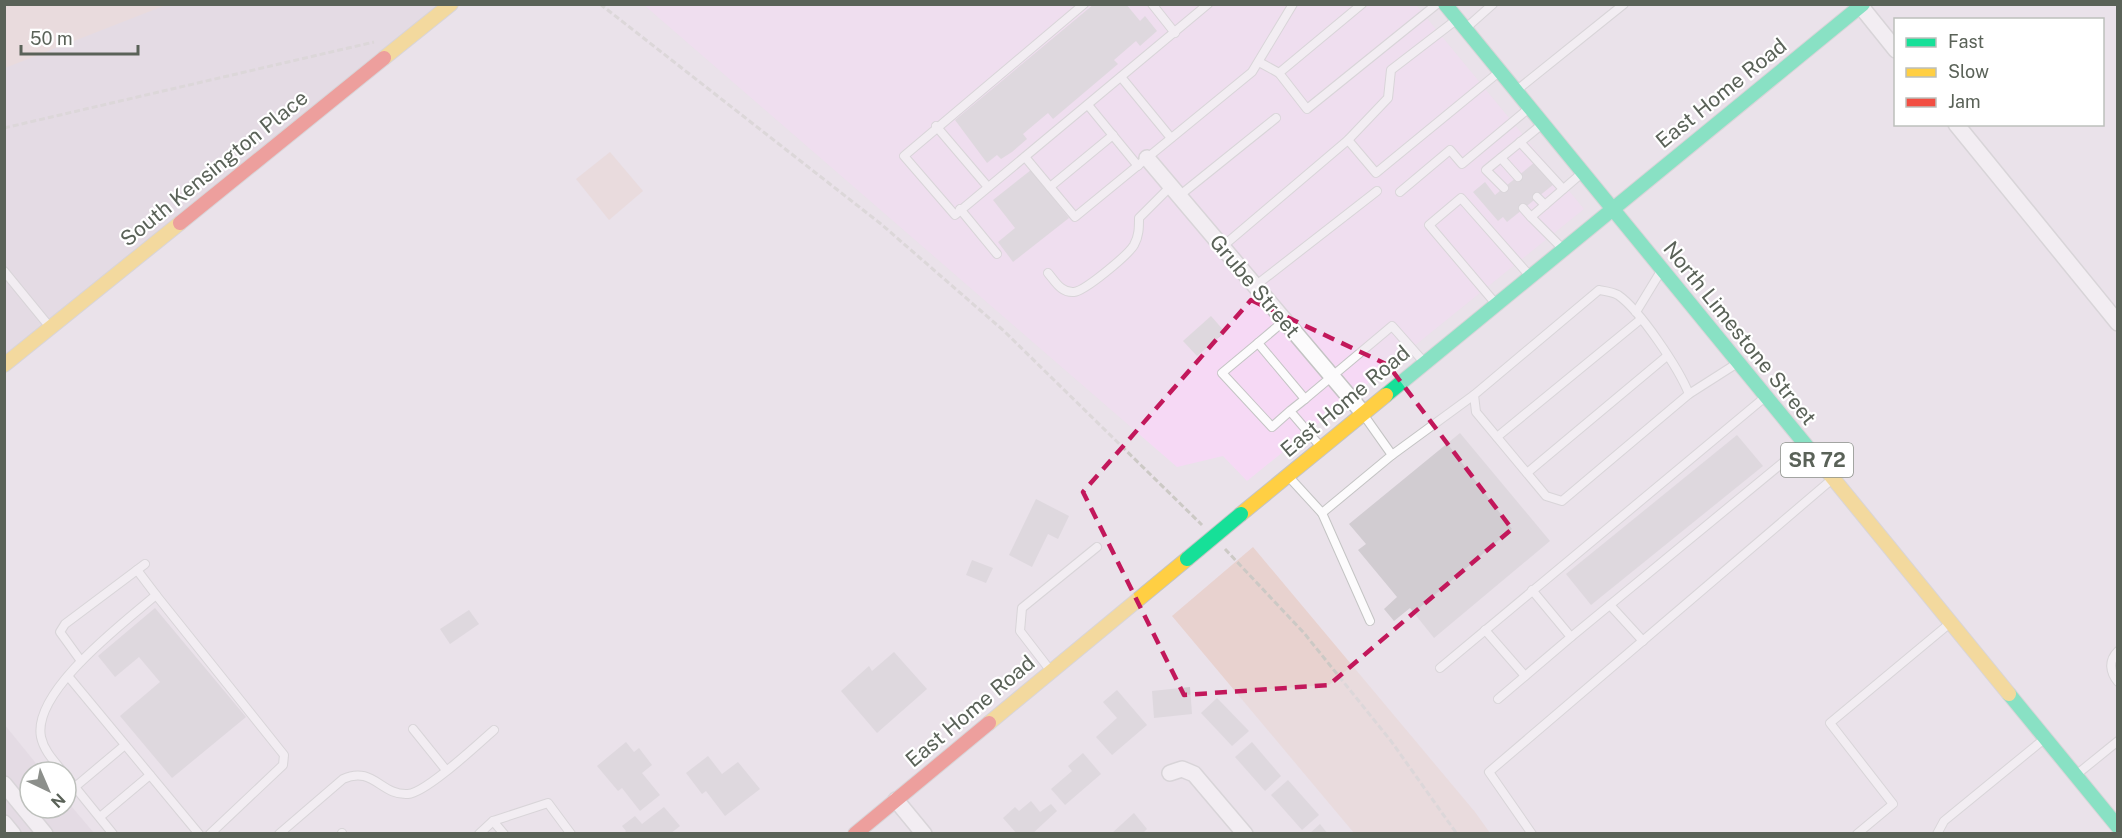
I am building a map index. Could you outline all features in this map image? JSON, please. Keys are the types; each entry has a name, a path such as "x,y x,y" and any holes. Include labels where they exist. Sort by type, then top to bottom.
{"street":[{"name":"South Kensington Place","path":"4,365 451,4"},
{"name":"North Limestone Street","path":"1445,4 2118,827"},
{"path":"1861,5 1894,47"},
{"name":"East Home Road","path":"855,834 1363,413 1861,5"},
{"path":"1958,126 2118,323"},
{"name":"Grube Street","path":"1143,162 1175,191 1363,413"},
{"path":"1170,772 1182,769 1194,774 1245,834"},
{"path":"4,784 45,834"},
{"path":"896,800 924,834"},
{"path":"4,823 13,834"}],"lane":[{"path":"1084,4 936,126 904,156 955,215 1208,4"},
{"path":"1152,4 1175,33"},
{"path":"1025,157 1075,218 1252,72 1293,4"},
{"path":"1279,73 1362,4"},
{"path":"1259,62 1279,73 1307,109 1437,4"},
{"path":"1222,246 1348,140 1388,98 1392,70 1493,4"},
{"path":"1516,92 1624,4"},
{"path":"1348,140 1376,173 1500,72"},
{"path":"1121,77 1171,138"},
{"path":"1088,105 1113,135 1143,162"},
{"path":"1400,192 1450,150 1462,164 1529,108"},
{"path":"1048,273 1060,288 1074,292 1086,287 1132,247 1139,234 1139,218 1276,118"},
{"path":"1504,188 1486,170 1542,124"},
{"path":"936,126 988,187"},
{"path":"1050,187 1113,135"},
{"path":"1520,142 1563,189"},
{"path":"1501,158 1518,177"},
{"path":"1531,217 1582,173"},
{"path":"1255,286 1377,191"},
{"path":"1537,197 1545,205"},
{"path":"1496,304 1429,225 1461,198 1530,276"},
{"path":"1523,208 1563,249"},
{"path":"960,209 997,254"},
{"path":"1636,312 1661,270"},
{"path":"4,271 50,327"},
{"path":"1322,513 1392,455 1474,395 1599,290 1616,294 1636,312 1683,378 1689,394"},
{"path":"1497,437 1641,319"},
{"path":"1284,321 1222,373 1272,428 1392,326 1424,363"},
{"path":"1258,343 1305,399"},
{"path":"1527,473 1667,356"},
{"path":"1474,395 1476,412 1546,496 1562,501 1689,394 1737,363"},
{"path":"1440,668 1765,397"},
{"path":"1290,411 1322,448"},
{"path":"1363,413 1392,455"},
{"path":"1498,699 1804,445"},
{"path":"1288,476 1322,513 1370,621"},
{"path":"1532,834 1489,772 1833,479"},
{"path":"1051,671 1020,631 1022,608 1097,547"},
{"path":"81,661 60,632 65,624 146,564"},
{"path":"136,570 284,755 283,765 210,834"},
{"path":"1532,590 1571,637"},
{"path":"53,760 47,752 41,736 43,719 52,698 81,661 156,595"},
{"path":"1610,605 1643,641"},
{"path":"1857,834 1893,804 1830,723 1951,623"},
{"path":"1485,630 1525,676"},
{"path":"2118,651 2111,663 2111,673 2118,682"},
{"path":"68,676 199,834"},
{"path":"413,729 446,770"},
{"path":"279,834 330,789 355,774 365,775 395,793 410,794 428,785 494,730"},
{"path":"1937,834 1944,820 2045,739"},
{"path":"2075,776 2118,741"},
{"path":"78,784 125,745"},
{"path":"100,817 150,775"},
{"path":"78,791 113,834"},
{"path":"479,834 493,821 548,802 569,833"},
{"path":"493,821 504,834"}],"path":[{"path":"600,4 882,224 1004,331 1208,531"},
{"path":"4,128 382,40"},
{"path":"1224,548 1304,633 1391,741 1457,834"}],"highlighted area":[{"path":"1251,300 1388,365 1512,529 1329,685 1184,695 1083,492"}],"shaded area":[{"path":"5,4 166,4 166,5 5,68"},
{"path":"5,5 451,5 5,365"},
{"path":"644,5 1416,5 1584,209 1247,481 1223,456 1177,467"},
{"path":"610,152 643,191 609,220 576,179"},
{"path":"1253,547 1475,812 1490,833 1354,833 1172,616"},
{"path":"4,724 33,760 18,760 18,820 78,820 78,814 94,833 5,833"}],"building":[{"path":"1094,4 1126,4 1140,21 1145,16 1157,31 1140,46 1136,41 1114,60 1118,64 1053,119 1048,113 1023,134 1027,139 1012,152 1001,159 997,155 987,163 955,120"},
{"path":"1535,162 1554,184 1507,222 1503,217 1498,221 1473,192 1485,182 1495,195"},
{"path":"1031,170 1069,218 1013,262 998,242 1015,228 993,200"},
{"path":"1211,316 1225,332 1197,356 1183,341"},
{"path":"1460,433 1550,541 1434,638 1410,608 1394,621 1384,609 1397,597 1358,550 1366,544 1349,524"},
{"path":"1737,435 1763,466 1591,605 1566,574"},
{"path":"1036,499 1069,516 1058,539 1048,534 1032,567 1009,555"},
{"path":"972,560 993,568 986,583 966,575"},
{"path":"155,608 246,717 172,778 120,716 160,682 139,657 115,677 98,656"},
{"path":"469,610 479,624 450,644 440,629"},
{"path":"894,652 927,689 877,733 841,691 869,666 872,671"},
{"path":"1190,687 1192,714 1154,718 1152,691"},
{"path":"1117,690 1147,725 1112,755 1096,737 1117,718 1103,702"},
{"path":"1217,698 1249,731 1232,746 1201,713"},
{"path":"626,742 634,752 639,748 652,765 642,773 660,795 640,811 622,788 618,791 597,766"},
{"path":"1252,742 1281,776 1265,791 1235,757"},
{"path":"1083,753 1101,774 1065,805 1051,789 1072,771 1068,766"},
{"path":"708,756 722,774 738,762 760,789 725,816 706,791 702,794 686,773"},
{"path":"1288,780 1319,815 1302,830 1271,795"},
{"path":"1031,801 1040,812 1051,804 1057,811 1032,834 1017,834 1003,818 1015,807 1019,811"},
{"path":"664,807 680,826 670,834 623,834 626,831 622,826 635,816 642,824"},
{"path":"1134,813 1147,829 1142,834 1111,834"},
{"path":"1320,824 1328,834 1309,834"}],"traffic: fast":[{"path":"1445,4 1823,466"},
{"path":"1386,395 1863,4"},
{"path":"1187,559 1241,514"},
{"path":"2009,694 2118,827"}],"traffic: slow":[{"path":"384,58 451,4"},
{"path":"4,365 180,223"},
{"path":"1241,514 1386,395"},
{"path":"1823,466 2009,694"},
{"path":"989,723 1187,559"}],"traffic: jam":[{"path":"180,223 384,58"},
{"path":"855,834 989,723"}]}
